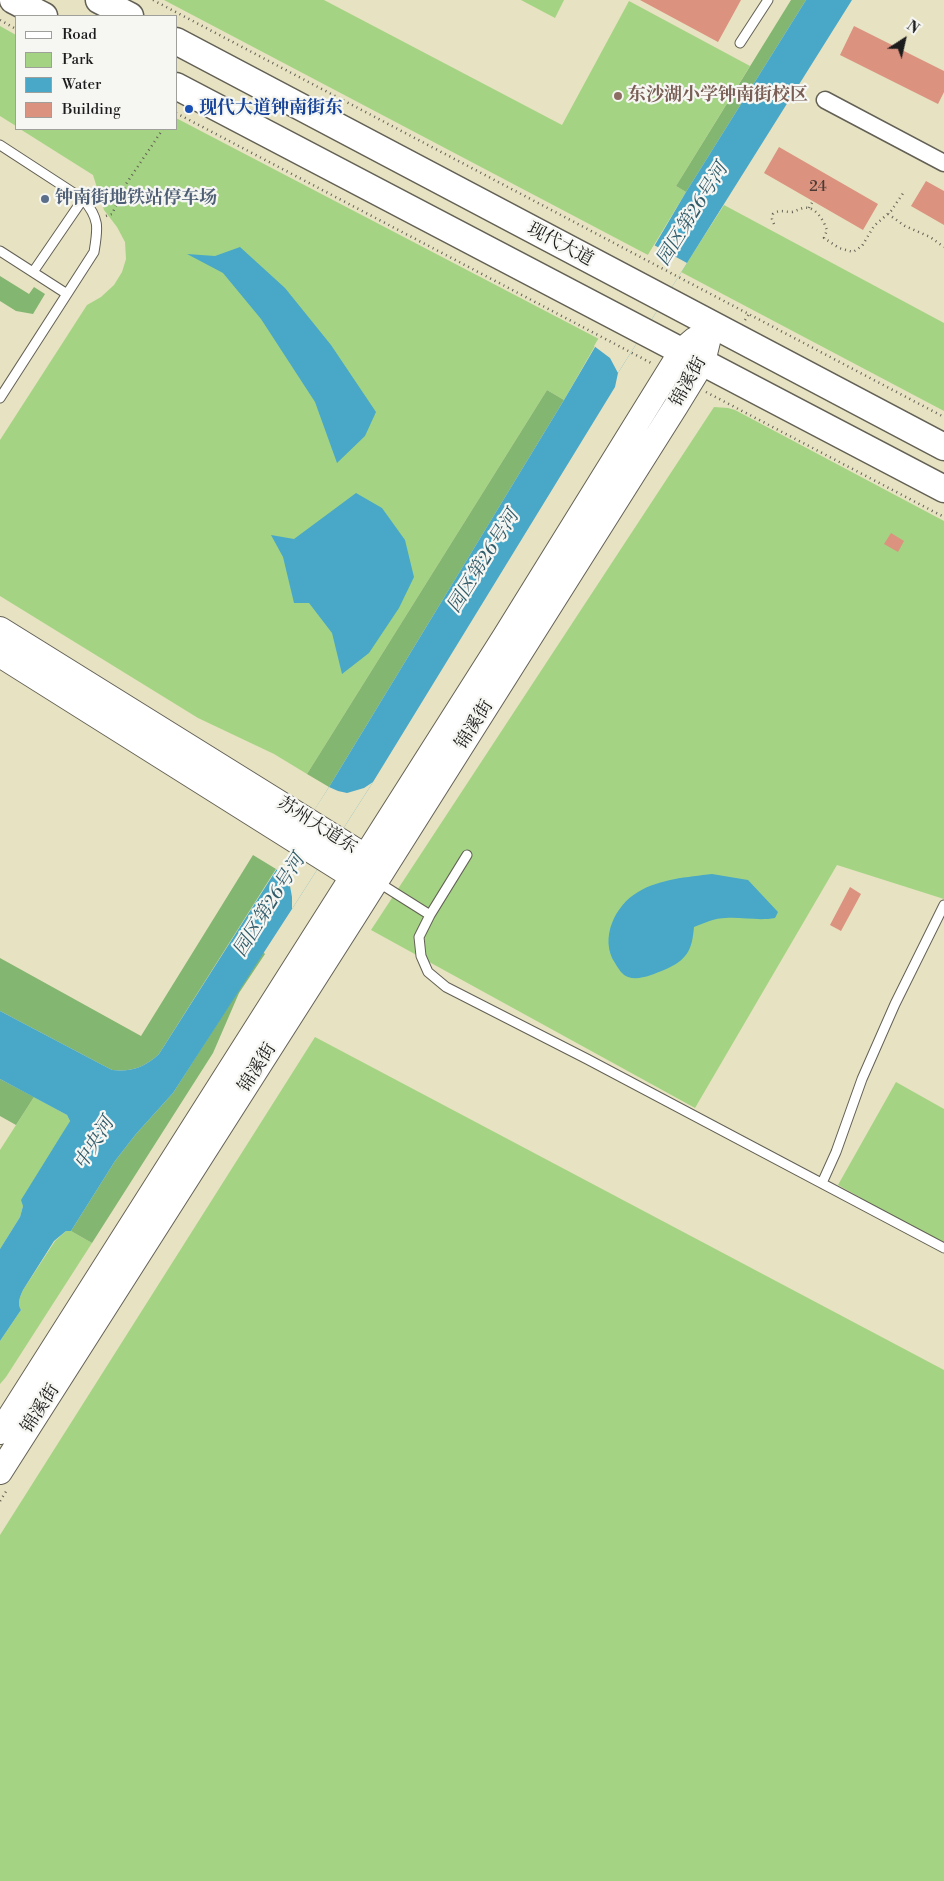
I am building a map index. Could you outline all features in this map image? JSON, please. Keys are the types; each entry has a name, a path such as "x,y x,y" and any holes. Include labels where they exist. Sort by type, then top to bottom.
{"main road":[{"path":"13,0 42,15"},
{"path":"100,0 128,15"},
{"name":"现代大道","path":"178,42 944,447"},
{"name":"现代大道","path":"178,87 638,342 692,365 944,489"},
{"name":"锦溪街","path":"12,1432 376,881 692,365 712,326"},
{"name":"锦溪街","path":"0,1472 12,1432 365,856 505,636 669,372 692,365"},
{"name":"苏州大道东","path":"0,629 365,856 376,881"},
{"name":"苏州大道东","path":"0,655 353,877 376,881"}],"street":[{"path":"824,100 944,163"}],"lane":[{"path":"740,43 768,0"},
{"path":"0,145 83,199 92,209 98,228 94,252 0,398"},
{"path":"33,272 83,199"},
{"path":"0,251 67,294"},
{"path":"467,855 430,915 419,937 421,956 428,972 446,987 587,1059 944,1248"},
{"path":"376,881 430,915"},
{"path":"822,1183 836,1152 862,1079 895,1004 944,905"}],"path":[{"path":"153,0 944,417"},
{"path":"0,20 15,28"},
{"path":"178,113 607,325 638,342 669,372"},
{"path":"96,219 112,214 126,184 162,130"},
{"path":"774,224 773,214 777,211 793,212 809,208 818,214 826,227 827,230 824,238 847,252 858,250 874,226 888,214 904,192"},
{"path":"809,208 813,201"},
{"path":"888,214 905,226 930,237 944,247"},
{"path":"692,365 944,517"}],"green space":[{"path":"164,0 324,0 562,125 629,1 750,66 676,186 686,192 648,255"},
{"path":"521,0 564,0 555,18"},
{"path":"791,0 806,0 686,192 676,186"},
{"path":"0,26 15,34 15,125 0,116"},
{"path":"178,119 599,339 564,400 547,390 307,774 274,754 198,718 0,596 0,440 87,305 101,297 114,285 122,272 126,259 125,242 117,227 104,210 93,175 22,130 178,130"},
{"path":"724,205 944,323 944,411 681,272"},
{"path":"0,276 29,294 34,287 45,294 33,314 16,311 0,301"},
{"path":"547,390 564,400 329,787 307,774"},
{"path":"714,407 735,410 944,521 944,899 837,865 695,1108 371,930"},
{"path":"253,855 276,869 159,1054 149,1062 138,1068 112,1070 0,1011 0,958 141,1036"},
{"path":"263,952 265,954 239,993 213,1053 92,1243 71,1231 115,1161 136,1134 173,1093"},
{"path":"315,1037 944,1370 944,1881 0,1881 0,1535"},
{"path":"0,1079 34,1097 16,1125 0,1116"},
{"path":"896,1082 944,1109 944,1245 838,1185"},
{"path":"34,1097 67,1115 70,1121 23,1206 20,1217 0,1249 0,1150"},
{"path":"66,1231 71,1231 92,1243 0,1384 0,1341 21,1310 19,1302 23,1290 55,1241"}],"water":[{"path":"806,0 852,0 618,373 615,387 373,782 173,1093 136,1134 115,1161 71,1231 66,1231 54,1241 23,1290 19,1302 21,1310 0,1341 0,1249 20,1217 23,1206 21,1200 70,1121 67,1115 0,1079 0,1011 112,1070 138,1068 159,1054 329,787 564,400 686,192"},
{"path":"240,247 285,288 331,345 376,412 365,436 337,463 315,402 261,319 223,273 187,254 215,256"},
{"path":"356,493 382,508 405,540 414,577 399,608 369,653 342,674 332,633 309,603 294,603 283,557 271,535 294,539"},
{"path":"712,874 748,880 778,912 775,918 722,918 706,922 694,927 690,949 683,958 672,966 642,978 632,978 624,975 610,954 609,944 609,933 612,923 622,905 638,892 655,884 674,879"}],"pier":[{"path":"654,245 687,263 618,373 610,358 594,346"},
{"path":"373,782 292,909 290,886 276,869 329,787 347,793 364,788"}],"building":[{"path":"640,0 741,0 718,42"},
{"path":"854,26 944,71 944,92 938,104 840,55"},
{"path":"779,147 878,204 863,230 764,173"},
{"path":"926,181 944,191 944,225 911,206"},
{"path":"891,533 904,541 898,552 884,544"},
{"path":"850,887 861,894 841,931 830,925"}],"place":[{"name":"东沙湖小学钟南街校区","path":"618,96"},
{"name":"现代大道钟南街东","path":"189,109"},
{"name":"钟南街地铁站停车场","path":"45,199"}],"water label":[{"name":"园区第26号河","path":"693,215"},
{"name":"园区第26号河","path":"484,562"},
{"name":"园区第26号河","path":"270,906"},
{"name":"中央河","path":"95,1144"}]}
